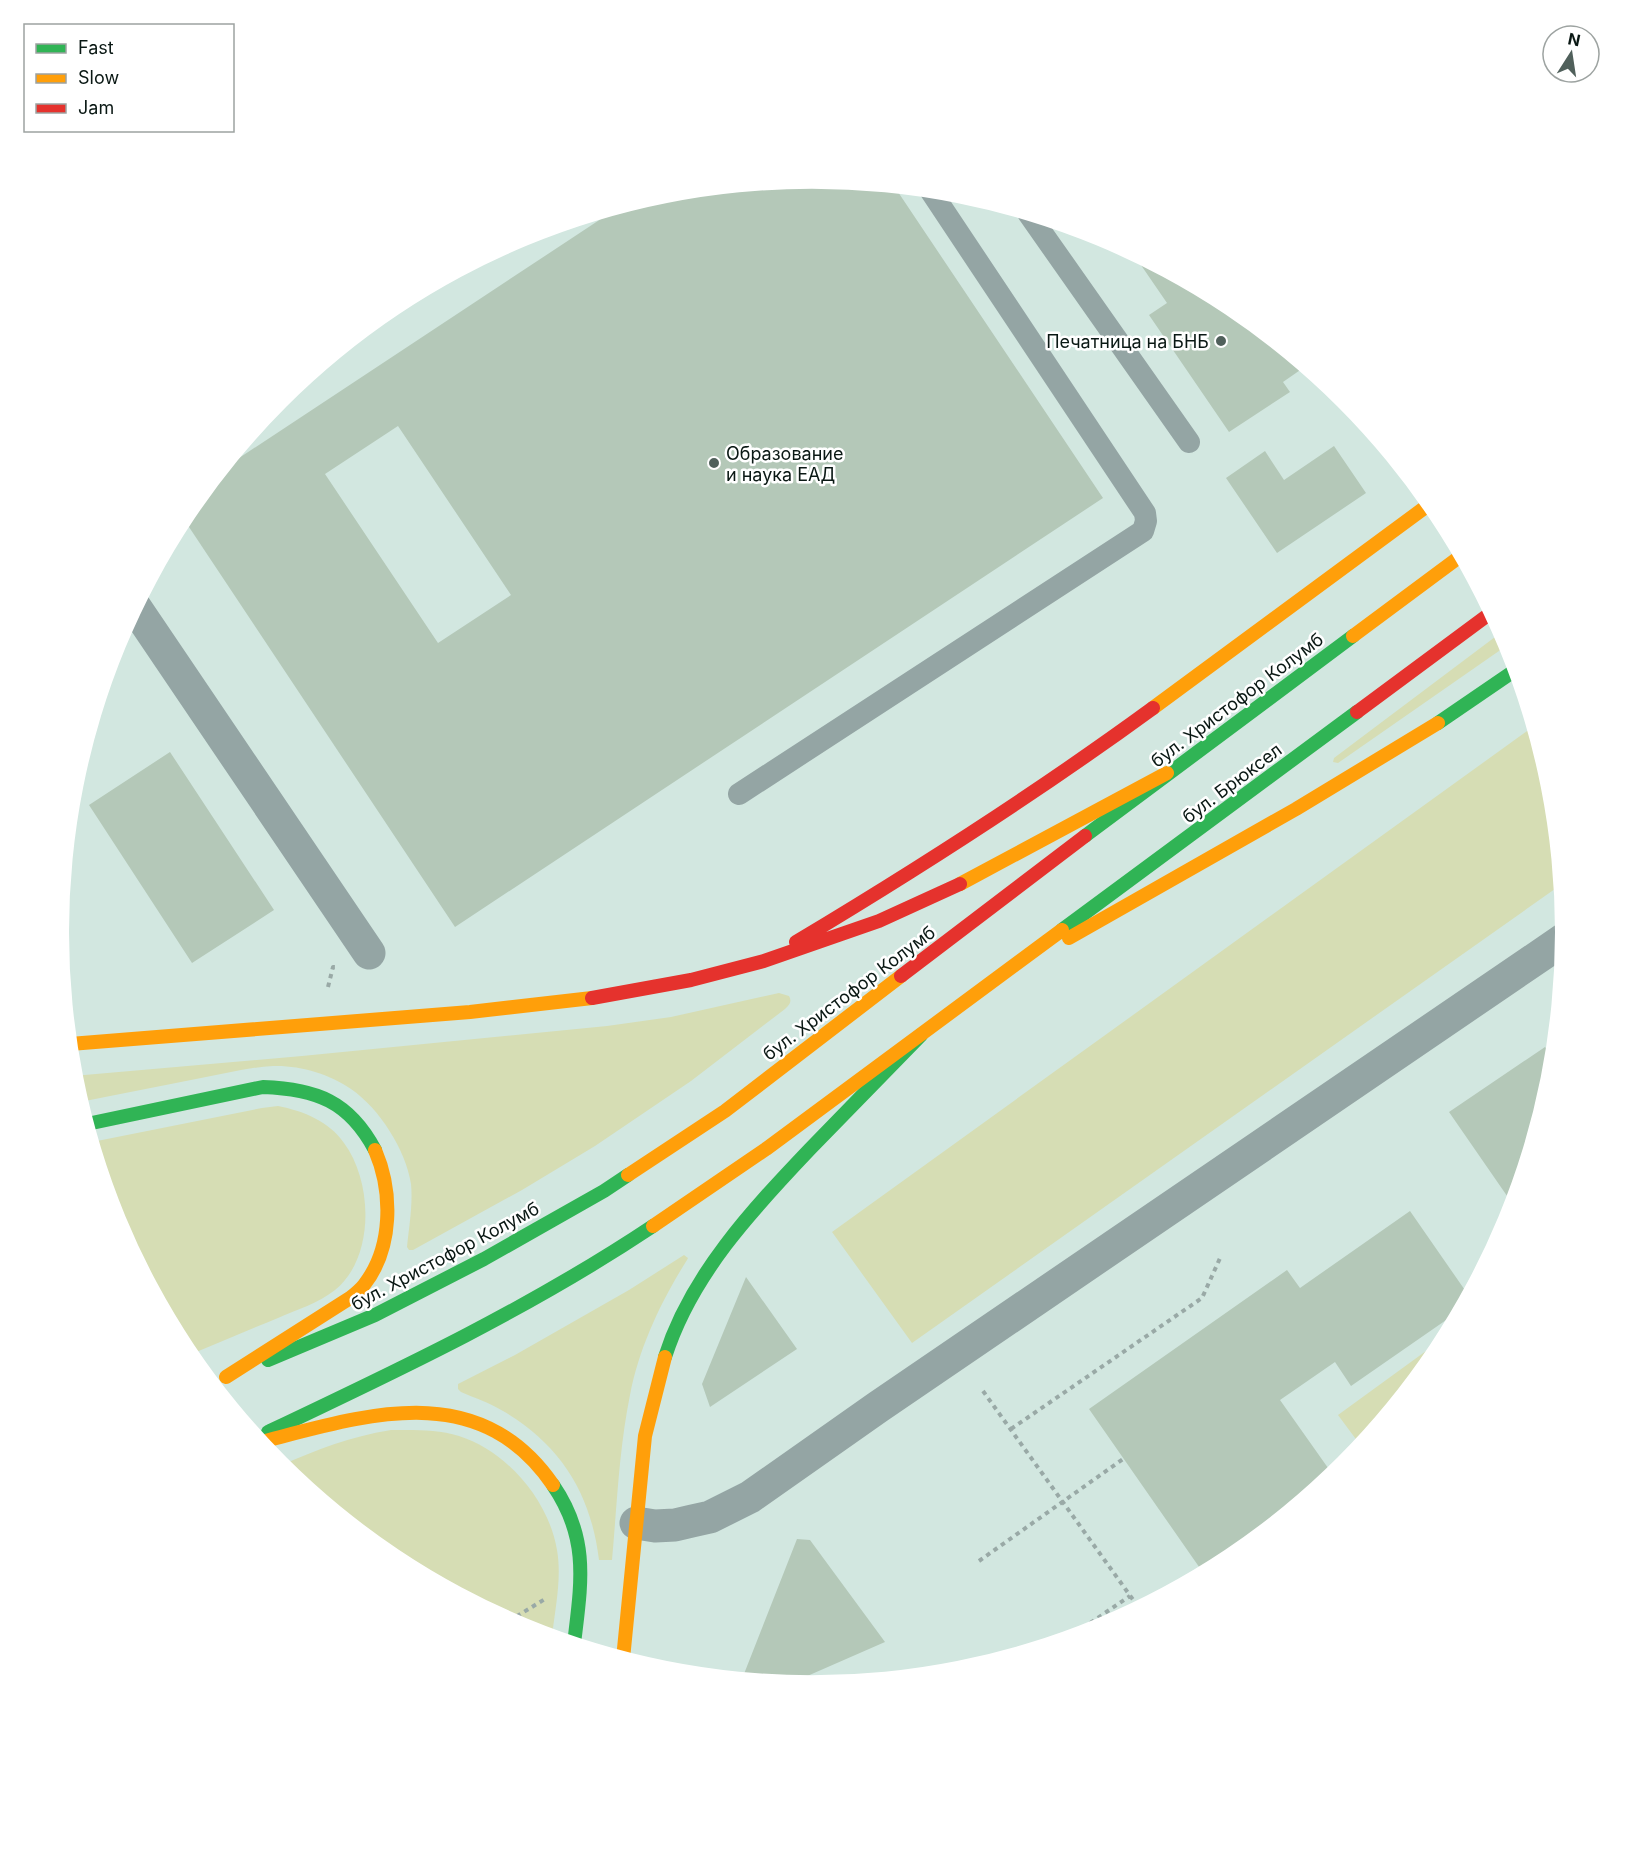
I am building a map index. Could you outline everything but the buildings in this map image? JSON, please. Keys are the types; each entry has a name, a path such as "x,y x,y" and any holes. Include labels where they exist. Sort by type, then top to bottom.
{"main road":[{"path":"764,961 871,897 1076,764 1423,509"},
{"name":"бул. Христофор Колумб","path":"219,1379 305,1346 375,1315 484,1259 604,1191 725,1111 1167,773 1456,560"},
{"name":"бул. Брюксел","path":"993,983 1485,617"},
{"path":"265,1434 429,1356 527,1304 656,1224 766,1149 993,983 1387,756 1510,674"},
{"path":"77,1043 470,1012 585,999 691,980 764,961 879,921 945,892 1167,773"},
{"path":"624,1651 644,1447 652,1400 673,1334 688,1302 753,1210 921,1035"},
{"path":"94,1123 263,1087 287,1087 308,1092 332,1102 352,1116 369,1140 381,1164 387,1190 386,1233 375,1266 364,1284 350,1298 226,1377"},
{"path":"270,1440 369,1416 414,1411 451,1415 482,1424 508,1437 555,1485 568,1510 581,1556 575,1636"}],"street":[{"path":"140,615 369,953"},
{"path":"636,1523 655,1526 675,1525 710,1516 750,1497 878,1407 1555,947"}],"lane":[{"path":"739,794 1143,531 1146,521 1145,513 936,199"},
{"path":"1035,223 1189,442"}],"path":[{"path":"1011,1429 1202,1298 1221,1256"},
{"path":"983,1391 1134,1602"},
{"path":"979,1561 1123,1459"},
{"path":"519,1615 553,1595"},
{"path":"1095,1620 1130,1596"}],"green space":[{"path":"1495,637 1500,650 1338,763 1333,762 1334,758"},
{"path":"1528,730 1542,787 1550,835 1554,889 912,1343 832,1232"},
{"path":"779,993 790,998 790,1003 785,1009 691,1081 595,1146 522,1190 413,1250 407,1247 411,1184 397,1144 381,1118 371,1107 351,1089 334,1079 304,1069 283,1066 264,1067 88,1100 83,1075 607,1026 671,1017"},
{"path":"278,1106 306,1114 323,1123 338,1135 354,1159 360,1178 364,1198 363,1240 348,1276 335,1290 322,1299 198,1351 146,1261 108,1171 99,1141"},
{"path":"684,1255 688,1258 652,1325 634,1377 623,1436 612,1560 599,1560 589,1514 570,1474 557,1456 523,1424 498,1408 461,1392 458,1384 515,1355 629,1290"},
{"path":"1427,1350 1402,1385 1356,1439 1338,1415"},
{"path":"391,1430 417,1430 459,1436 493,1453 523,1480 545,1514 557,1550 558,1582 553,1628 484,1599 399,1550 322,1491 291,1461 361,1436"}],"traffic: fast":[{"path":"1085,836 1353,636"},
{"path":"1438,723 1510,674"},
{"path":"1062,930 1357,712"},
{"path":"665,1357 690,1298 745,1220 788,1172 921,1035"},
{"path":"94,1123 263,1087 282,1088 315,1095 342,1109 365,1133 375,1150"},
{"path":"268,1360 375,1315 484,1259 628,1175"},
{"path":"268,1432 416,1361 512,1311 607,1256 653,1226"},
{"path":"553,1485 565,1505 578,1543 580,1582 575,1636"}],"traffic: slow":[{"path":"1153,708 1423,509"},
{"path":"1353,636 1456,560"},
{"path":"1069,938 1296,809 1438,723"},
{"path":"960,884 1167,773"},
{"path":"653,1226 766,1149 1062,930"},
{"path":"628,1175 725,1111 901,976"},
{"path":"77,1043 470,1012 592,998"},
{"path":"226,1377 350,1298 364,1285 374,1270 385,1237 387,1219 385,1184 375,1150"},
{"path":"624,1651 645,1436 665,1357"},
{"path":"270,1440 380,1415 419,1413 456,1417 491,1429 524,1451 553,1485"}],"traffic: jam":[{"path":"1357,712 1485,617"},
{"path":"796,942 977,829 1066,770 1153,708"},
{"path":"901,976 1085,836"},
{"path":"592,998 691,980 764,961 879,921 960,884"}],"place":[{"name":"Печатница на БНБ","path":"1221,341"},
{"name":"Образование и наука ЕАД","path":"714,463"}]}
